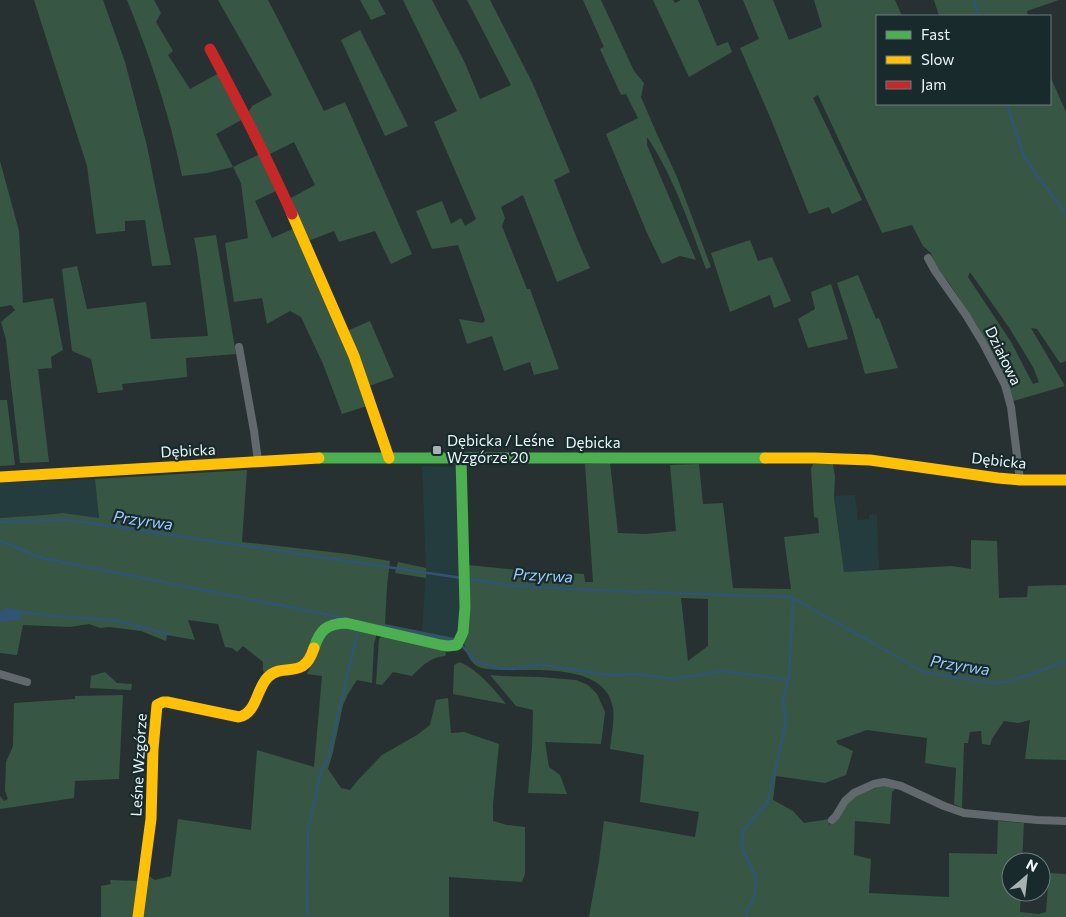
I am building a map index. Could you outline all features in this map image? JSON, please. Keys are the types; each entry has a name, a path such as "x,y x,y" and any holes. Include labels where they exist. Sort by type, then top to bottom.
{"street":[{"path":"210,49 248,120 281,190 354,356 390,458"},
{"name":"Działowa","path":"928,258 983,344 1005,386 1010,407 1020,480"},
{"path":"239,347 258,462"},
{"name":"Dębicka","path":"0,478 333,458 815,458 870,460 1020,480 1066,480"},
{"name":"Leśne Wzgórze","path":"138,917 151,819 154,732 156,709 159,703 167,702 239,717 244,716 251,710 264,682 269,676 304,665 311,657 319,635 327,626 333,624 346,623 441,645 457,645 464,631 465,578 462,458"},
{"path":"0,674 27,682"},
{"path":"832,820 844,801 854,793 874,784 884,782 901,786 964,813 1066,821"}],"shaded area":[{"path":"422,466 457,467 463,607 456,638 422,631 426,568"},
{"path":"95,479 99,518 63,513 0,518 0,483"},
{"path":"855,495 858,520 869,519 869,515 877,514 879,570 844,572 834,496"}],"green space":[{"path":"34,0 103,0 125,62 147,146 171,265 152,266 145,220 125,221 125,231 96,234 87,166"},
{"path":"127,0 154,0 161,13 156,22 173,51 168,55 190,89 219,73 243,119 216,134 233,167 182,176 159,86"},
{"path":"218,0 268,0 324,111 345,102 412,254 391,264 375,231 339,242 334,231 308,241 289,199 315,185 294,142 268,155 247,114 252,106 272,95"},
{"path":"360,0 378,0 386,14 371,20"},
{"path":"403,0 432,0 464,61 480,99 511,85 467,0 490,0 532,82 570,172 554,180 590,268 557,282 523,195 501,207 505,218 502,226 527,289 530,289 559,369 534,375 530,362 504,371 492,336 467,344 459,319 483,323 485,320 458,245 432,249 416,211 442,201 451,224 461,218 465,226 476,219 434,122 457,111"},
{"path":"583,0 601,0 634,71 644,83 641,97 677,177 711,267 706,269 673,184 647,137 647,145 696,260 680,256 662,264 647,233 606,134 638,118 626,94 621,95 600,49 604,47"},
{"path":"653,0 673,0 675,3 681,0 698,0 717,46 728,42 732,52 689,77"},
{"path":"743,0 773,0 789,40 822,27 814,0 895,0 902,15 876,15 876,105 1051,105 1051,78 1066,112 1066,361 1060,363 1037,329 1031,328 1065,386 1013,401 997,361 977,325 949,283 937,269 931,253 923,246 912,225 882,233 818,95 813,98 862,200 832,214 829,207 809,214 740,48 759,39","holes":["970,272 1010,329 1033,367 1039,382 1033,384 1011,342 968,277"]},
{"path":"934,0 1059,0 1027,11 1028,15 939,15"},
{"path":"360,30 408,126 385,136 341,40"},
{"path":"260,154 278,190 255,201 272,238 295,228 349,352 367,406 342,414 323,364 301,317 290,311 267,324 262,298 234,302 225,243 248,238 241,183 233,167"},
{"path":"0,161 19,231 23,303 53,298 63,350 51,357 52,368 38,369 49,462 20,463 6,340 1,322 15,310 11,305 0,307"},
{"path":"216,235 236,354 186,358 187,377 122,384 123,390 98,393 91,359 72,351 62,269 77,266 87,309 146,302 151,339 208,336 194,238"},
{"path":"750,240 758,261 772,257 791,301 774,308 770,295 730,312 711,253"},
{"path":"858,275 876,319 879,318 898,368 865,374 837,283"},
{"path":"831,284 848,339 808,348 798,319 815,309 811,292"},
{"path":"370,321 394,377 369,386 347,331"},
{"path":"0,400 7,400 15,465 0,466"},
{"path":"610,463 618,533 646,534 676,531 670,465 699,464 703,504 723,503 733,588 791,589 784,537 819,533 818,518 814,517 811,469 813,464 833,464 835,477 834,498 844,572 952,566 971,569 971,540 997,541 999,598 1027,597 1028,586 1066,585 1066,760 1025,759 1030,720 1018,723 1004,721 990,745 982,744 981,731 970,732 968,743 964,743 962,808 954,804 956,768 925,763 927,738 867,730 836,741 838,744 853,751 846,775 825,783 776,776 773,800 793,811 804,823 829,819 829,825 839,817 852,797 887,784 895,789 892,792 890,824 855,821 854,855 871,859 869,893 949,897 949,853 997,854 998,821 1024,823 1023,852 1001,852 1001,902 1020,902 1020,912 1039,914 1046,912 1047,902 1051,902 1051,873 1066,874 1066,917 589,917 604,821 695,837 699,812 640,802 644,755 610,749 613,708 608,694 598,684 585,677 569,673 496,670 480,667 470,659 464,643 468,565 584,574 585,582 593,582 585,464","holes":["681,598 708,599 708,646 688,661"]},
{"path":"247,470 242,542 348,554 390,561 385,624 455,638 455,642 333,621 306,660 266,674 263,671 263,662 243,646 237,652 232,648 225,647 218,624 188,620 195,640 167,635 166,641 141,631 109,627 100,628 89,624 70,627 23,625 17,655 0,653 0,518 63,513 99,518 95,479"},
{"path":"398,562 426,568 426,578 395,573"},
{"path":"335,627 358,627 377,633 374,644 372,683 357,680 348,694 343,705 328,769 341,788 350,790 382,755 417,735 430,725 436,700 448,698 451,733 464,732 499,744 493,821 525,827 525,874 522,882 449,877 449,917 141,917 147,875 155,880 171,876 178,819 251,830 257,750 314,767 322,676 307,674 325,634"},
{"path":"384,634 445,648 446,654 427,663 412,676 393,672 382,685 376,684 379,639"},
{"path":"460,662 479,675 506,704 453,694 454,665"},
{"path":"105,672 117,683 132,684 131,690 90,688 91,676"},
{"path":"490,675 576,680 588,685 597,694 605,712 601,744 545,742 549,767 560,775 567,794 528,793 533,710 516,706"},
{"path":"123,695 119,779 75,781 74,798 0,809 0,796 4,801 8,799 5,791 6,762 13,746 14,703 75,699 75,696"},
{"path":"110,880 141,881 134,917 101,917 101,886 111,884"}],"water":[{"path":"5,608 20,610 22,614 21,619 0,622 0,613"}],"waterway":[{"path":"974,0 979,15"},
{"path":"1007,105 1024,157 1066,214"},
{"name":"Przyrwa","path":"0,522 69,520 462,578"},
{"path":"0,541 42,558 344,618"},
{"name":"Przyrwa","path":"467,579 515,586 789,597 924,672 992,683 1021,678 1066,661"},
{"path":"461,645 476,661 498,668 513,669 537,664 609,675 637,674 674,679 724,671 789,680 793,600"},
{"path":"18,612 114,620 169,634"},
{"path":"379,625 455,640"},
{"path":"307,915 308,830 321,772 328,759 359,628"},
{"path":"746,917 755,895 756,877 742,849 743,831 768,801 786,722 783,700 788,681"}],"traffic: fast":[{"path":"319,458 765,458"},
{"path":"314,648 321,632 333,625 346,623 441,645 457,645 463,632 465,607 461,458"}],"traffic: slow":[{"path":"292,214 354,356 389,458"},
{"path":"0,477 319,458"},
{"path":"765,458 870,460 998,478 1066,480"},
{"path":"138,917 151,819 153,749 157,705 167,702 239,717 245,715 253,706 268,677 281,670 299,668 305,665 314,648"}],"traffic: jam":[{"path":"210,49 273,172 292,214"}],"place":[{"name":"Dębicka / Leśne Wzgórze 20","path":"437,450"}]}
